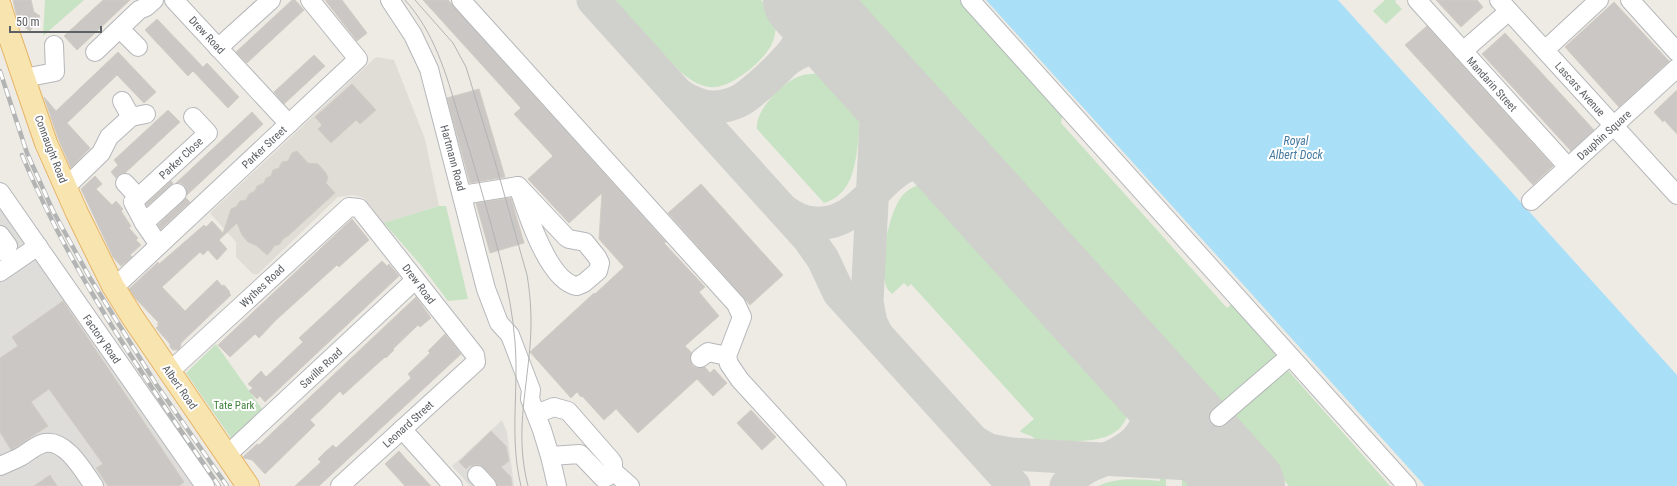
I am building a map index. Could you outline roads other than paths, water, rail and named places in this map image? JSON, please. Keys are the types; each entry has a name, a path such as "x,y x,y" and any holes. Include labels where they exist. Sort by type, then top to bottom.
{"main road":[{"name":"Connaught Road","path":"0,6 46,143 77,213 114,286"},
{"name":"Albert Road","path":"114,286 133,318 169,372 248,486"}],"street":[{"path":"95,52 139,10 146,7 154,0"},
{"name":"Drew Road","path":"174,0 289,124"},
{"path":"218,48 271,0"},
{"name":"Parker Street","path":"114,286 358,59 310,0"},
{"name":"Hartmann Road","path":"390,0 408,26 425,58 434,86 484,282 499,323 510,335 531,390 533,406 550,456 557,486"},
{"path":"461,0 736,304 742,317 727,356 729,364 740,380 837,486"},
{"path":"970,0 1407,486"},
{"name":"Mandarin Street","path":"1417,0 1568,167"},
{"path":"1545,50 1599,0"},
{"path":"1630,0 1677,52"},
{"path":"1463,51 1504,5"},
{"name":"Lascars Avenue","path":"1504,5 1677,195"},
{"path":"120,29 138,47"},
{"path":"24,78 55,72 54,45"},
{"name":"Dauphin Square","path":"1531,200 1677,68"},
{"path":"64,185 71,182 101,153 109,137 138,116 122,101"},
{"name":"Parker Close","path":"138,197 208,133 193,117"},
{"path":"125,183 138,197 133,202 144,223 159,245"},
{"path":"462,194 518,186"},
{"path":"518,186 566,237 585,242 598,256 600,263 598,271 584,283 577,286 570,284 553,266 532,228 518,186"},
{"name":"Factory Road","path":"0,192 205,486"},
{"path":"144,223 177,193"},
{"name":"Wythes Road","path":"169,372 349,207 358,208"},
{"name":"Drew Road","path":"358,208 475,355 476,362"},
{"path":"0,235 8,246 0,251"},
{"path":"553,266 558,255 577,240"},
{"path":"0,272 38,246"},
{"name":"Saville Road","path":"227,455 415,280"},
{"path":"700,358 708,352 727,356"},
{"path":"1219,417 1290,356"},
{"name":"Leonard Street","path":"340,486 476,362"},
{"path":"533,406 554,407 568,411 611,460 613,463 613,471 607,477 602,478 580,454 550,456"},
{"path":"402,429 453,486"},
{"path":"0,466 19,458 44,443 53,443 64,448 72,455 94,486"},
{"path":"613,471 630,486"}],"water":[{"name":"Royal Albert Dock","path":"986,0 1338,0 1677,375 1677,486 1425,486"}],"tram line":[{"path":"405,0 424,26 444,68 476,170 502,264 510,303 515,342 515,432 517,468 521,486"},
{"path":"415,0 453,43 466,67 496,165 527,275 531,328 523,416 522,450 528,486"}],"railway":[{"path":"0,71 27,153 53,211 90,278 156,384 227,486"},
{"path":"22,155 63,242 87,284 164,406 219,486"}],"park label":[{"name":"Tate Park","path":"234,405"}]}
